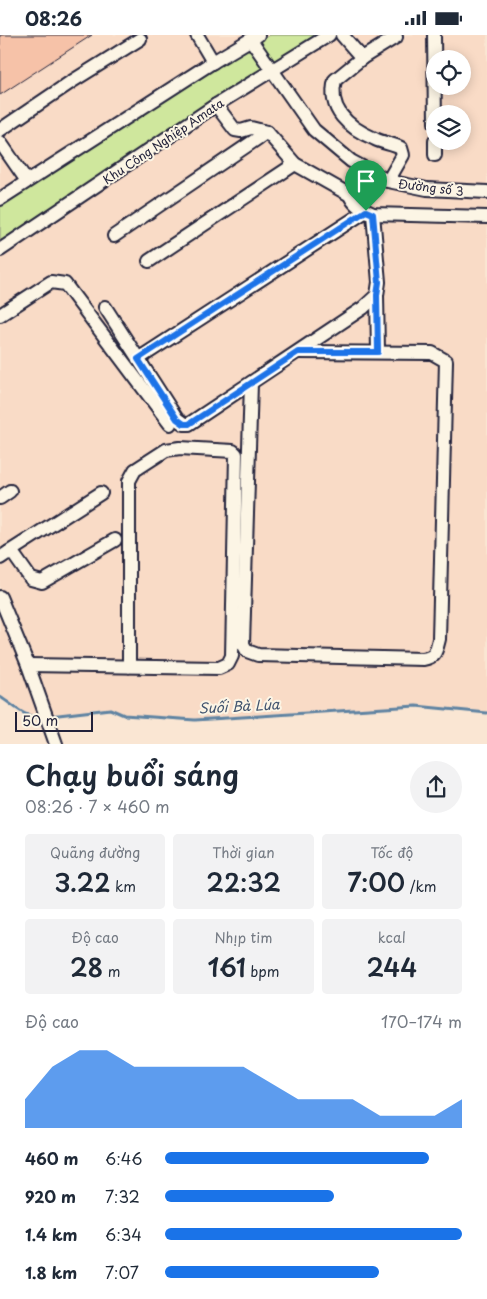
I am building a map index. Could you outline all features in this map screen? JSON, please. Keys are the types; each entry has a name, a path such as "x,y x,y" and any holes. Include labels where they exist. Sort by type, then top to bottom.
{"street":[{"path":"197,35 213,62"},
{"name":"Khu Công Nghiệp Amata","path":"0,250 216,105 328,35"},
{"path":"342,35 362,58"},
{"path":"434,35 435,105"},
{"path":"0,199 255,37"},
{"name":"Đường số 3","path":"255,37 272,71 314,130 341,155 388,181 427,189 487,192"},
{"path":"388,181 403,155 401,147 376,140 353,128 338,111 333,97 335,80 362,58 396,37"},
{"path":"0,130 71,82 140,39"},
{"path":"216,105 235,129 241,131 251,128 267,133 295,164 350,195 353,202 369,213 487,217"},
{"path":"114,236 267,133"},
{"path":"0,142 27,181"},
{"path":"436,150 436,155"},
{"path":"149,261 295,164"},
{"path":"350,195 365,169"},
{"path":"369,213 379,282 377,295 378,352"},
{"path":"138,359 369,213"},
{"path":"0,315 51,282 65,284 170,424"},
{"path":"105,307 177,419 184,424 189,424 363,309 377,295"},
{"path":"251,383 243,644 247,651 258,655 431,658 436,653 439,639 446,361 432,353 298,352"},
{"path":"28,665 219,669 228,664 232,656 236,510 236,454 232,451 180,447 166,450 135,470 129,481 129,667"},
{"path":"4,555 101,493"},
{"path":"4,555 14,555 30,579 42,582 115,540"},
{"path":"0,597 28,665 54,740"}],"shaded area":[{"path":"0,35 487,35 487,713 416,706 195,720 124,715 110,709 35,718 25,714 0,697"}],"green space":[{"path":"270,35 317,35 271,64 257,43"},
{"path":"251,46 265,68 0,243 0,206"}],"building":[{"path":"0,35 92,35 0,95"}],"waterway":[{"name":"Suối Bà Lúa","path":"0,697 26,714 43,717"},
{"name":"Suối Bà Lúa","path":"50,716 110,709 124,715 195,720 416,706 487,713"}],"route":[{"path":"366,211 373,214 379,282 377,295 378,352 298,352 189,424 184,424 177,419 138,359 366,211"}]}
